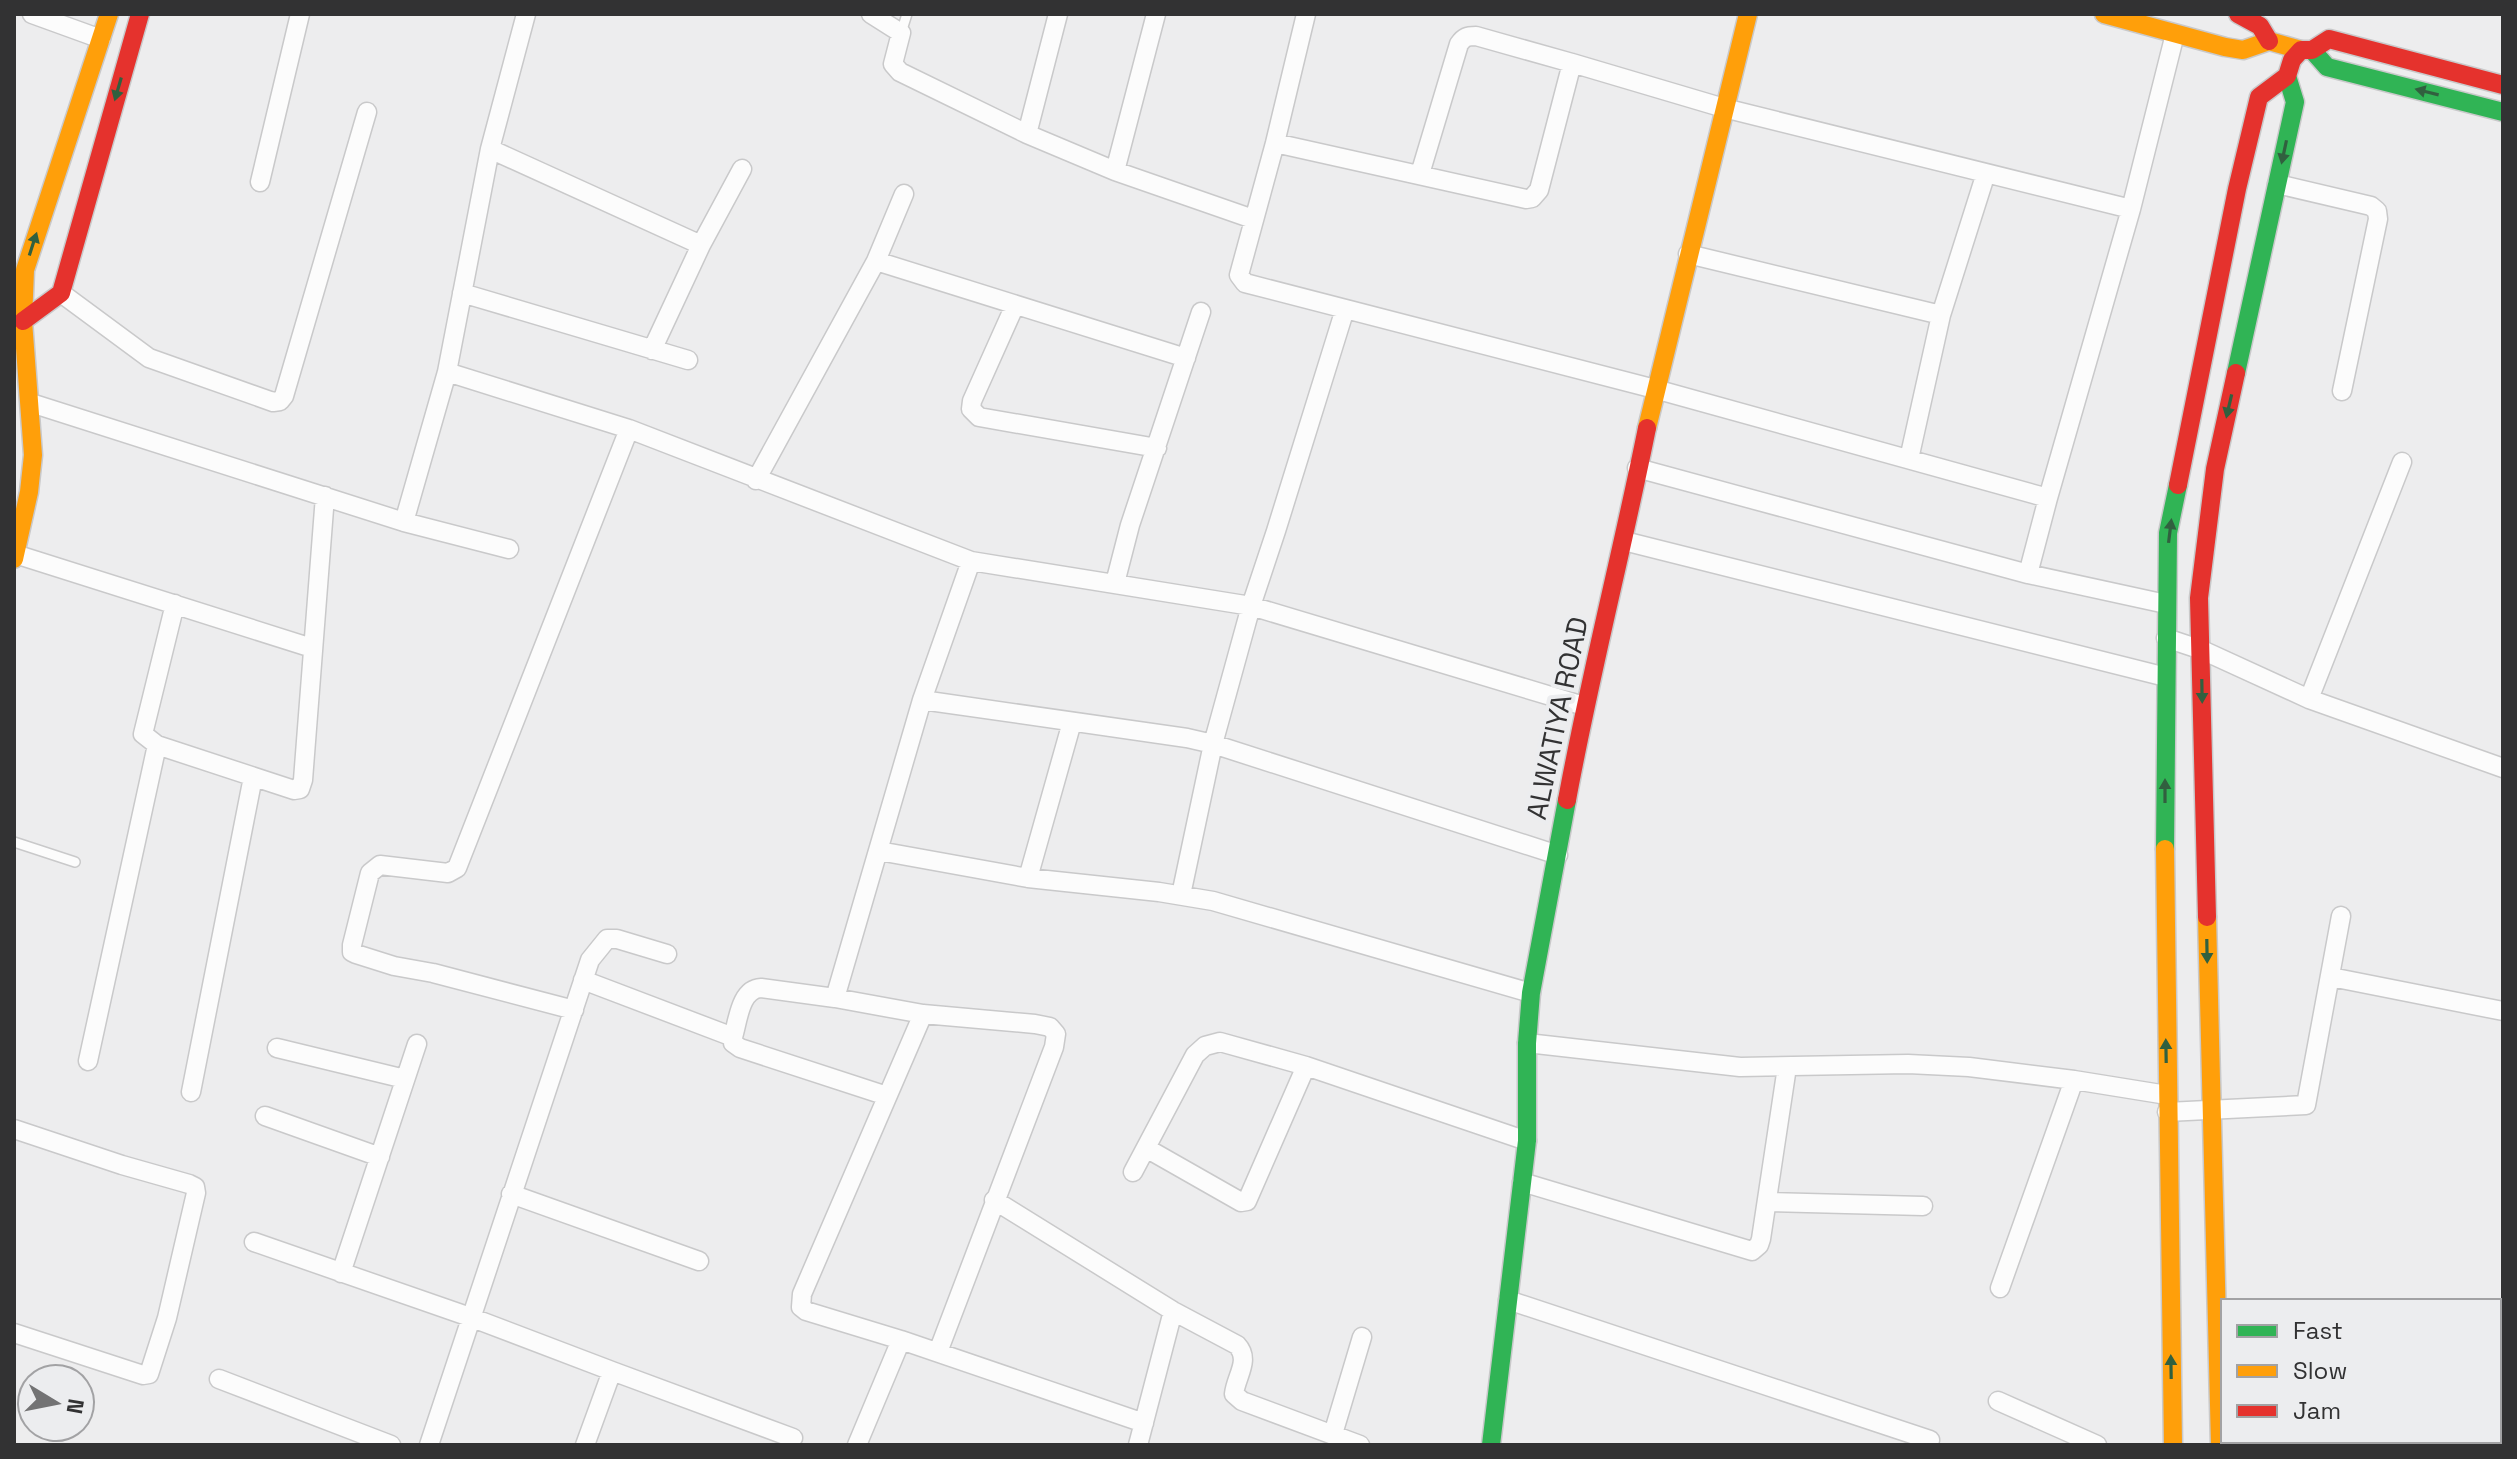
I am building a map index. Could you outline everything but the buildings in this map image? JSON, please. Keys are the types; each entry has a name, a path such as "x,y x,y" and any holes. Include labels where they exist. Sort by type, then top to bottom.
{"main road":[{"path":"15,556 33,474 31,403 19,323 25,270 109,14"},
{"path":"19,323 61,293 140,14"},
{"name":"ALWATIYA ROAD","path":"1491,1445 1527,1141 1527,1043 1531,993 1584,706 1624,541 1655,389 1748,14"},
{"path":"2104,14 2243,50 2269,41 2306,50 2327,67 2503,112"},
{"path":"2238,14 2260,26 2269,41"},
{"path":"2220,1445 2199,598 2215,469 2295,102 2287,76 2292,60 2329,39 2503,85"},
{"path":"2173,1445 2164,932 2168,533 2237,189 2259,97 2287,76"},
{"path":"2206,347 2241,352"},
{"path":"14,455 31,423"}],"street":[{"path":"32,14 101,39"},
{"path":"260,182 300,14"},
{"path":"404,522 447,372 490,149 526,14"},
{"path":"871,14 901,33 893,64 895,68 1027,134 1115,171 1253,219"},
{"path":"1027,134 1058,14"},
{"path":"1115,171 1156,14"},
{"path":"1306,14 1239,275 1241,281 1655,389 2048,498"},
{"path":"2028,574 2131,209 2175,34"},
{"path":"1420,174 1459,44 1468,36 1476,36 1724,108 2131,209"},
{"path":"1275,143 1532,198 1539,190 1572,63"},
{"path":"61,293 149,358 273,402 280,401 367,112"},
{"path":"490,149 701,245"},
{"path":"652,350 701,245 742,169"},
{"path":"1909,459 1941,315 1986,173"},
{"path":"2277,184 2371,206 2377,211 2378,219 2342,391"},
{"path":"756,480 876,261 904,194"},
{"path":"1688,254 1941,315"},
{"path":"876,261 1186,358"},
{"path":"462,293 688,360"},
{"path":"1015,305 972,401 973,413 979,417 1157,448"},
{"path":"1181,895 1213,744 1251,606 1345,309"},
{"path":"1115,583 1130,525 1201,312"},
{"path":"447,372 629,429 971,561 1251,606 1584,706"},
{"path":"31,403 404,522 509,549"},
{"path":"574,1010 433,973 394,966 352,952 352,945 374,867 380,865 448,873 457,868 629,429"},
{"path":"2309,699 2402,462"},
{"path":"1637,468 2028,574 2166,604"},
{"path":"175,604 143,734 157,745 294,790 300,789 325,496"},
{"path":"1624,541 2166,677"},
{"path":"15,556 312,648"},
{"path":"835,998 922,700 971,561"},
{"path":"2166,638 2202,650 2309,699 2503,768"},
{"path":"922,700 1213,744 1558,855"},
{"path":"1028,878 1072,722"},
{"path":"88,1061 157,745"},
{"path":"191,1092 253,777"},
{"path":"879,851 1028,878 1181,895 1228,905 1531,993"},
{"path":"1527,1043 1740,1067 1908,1064 1969,1067 2074,1080 2167,1103 2210,1108 2306,1105 2341,916"},
{"path":"429,1445 590,960 607,939 617,939 667,954"},
{"path":"2331,977 2503,1011"},
{"path":"583,980 733,1037"},
{"path":"887,1096 740,1048 733,1043 746,993 753,988 835,998 923,1014 1035,1024 1050,1027 1056,1034 1054,1047 938,1352"},
{"path":"923,1014 800,1301 801,1307 1144,1423"},
{"path":"1133,1172 1195,1055 1205,1046 1220,1042 1306,1066 1527,1141"},
{"path":"341,1273 417,1044"},
{"path":"277,1048 405,1079"},
{"path":"1146,1148 1241,1202 1247,1201 1306,1066"},
{"path":"1522,1182 1752,1251 1761,1239 1787,1067"},
{"path":"2000,1288 2074,1080"},
{"path":"265,1116 380,1157"},
{"path":"14,1129 189,1184 195,1187 196,1193 167,1318 149,1374 143,1375 14,1333"},
{"path":"511,1194 699,1261"},
{"path":"994,1200 1173,1311 1237,1345 1244,1358 1234,1394 1237,1398 1360,1445"},
{"path":"1767,1202 1923,1206"},
{"path":"254,1242 470,1317 793,1438"},
{"path":"1508,1300 1890,1436 1930,1440"},
{"path":"1138,1445 1173,1311"},
{"path":"1333,1434 1362,1337"},
{"path":"864,1443 901,1340"},
{"path":"585,1445 612,1371"},
{"path":"219,1379 391,1445"},
{"path":"1998,1401 2095,1445"}],"lane":[{"path":"901,33 907,14"},
{"path":"14,842 75,862"}],"traffic: fast":[{"path":"2312,50 2327,67 2503,112"},
{"path":"2236,373 2295,102 2287,76"},
{"path":"2165,849 2168,533 2178,485"},
{"path":"1491,1445 1527,1141 1527,1043 1531,993 1567,800"}],"traffic: slow":[{"path":"14,559 29,492 33,455 23,321 25,270 109,14"},
{"path":"1647,428 1748,14"},
{"path":"2104,14 2225,47 2243,50 2269,41 2301,50"},
{"path":"2165,849 2173,1445"},
{"path":"2207,917 2220,1445"}],"traffic: jam":[{"path":"23,321 61,293 140,14"},
{"path":"2238,14 2260,26 2269,41"},
{"path":"2178,485 2237,189 2259,97 2287,76 2292,60 2301,50 2312,50 2329,39 2503,85"},
{"path":"2207,917 2199,598 2215,469 2236,373"},
{"path":"1567,800 1647,428"}]}
